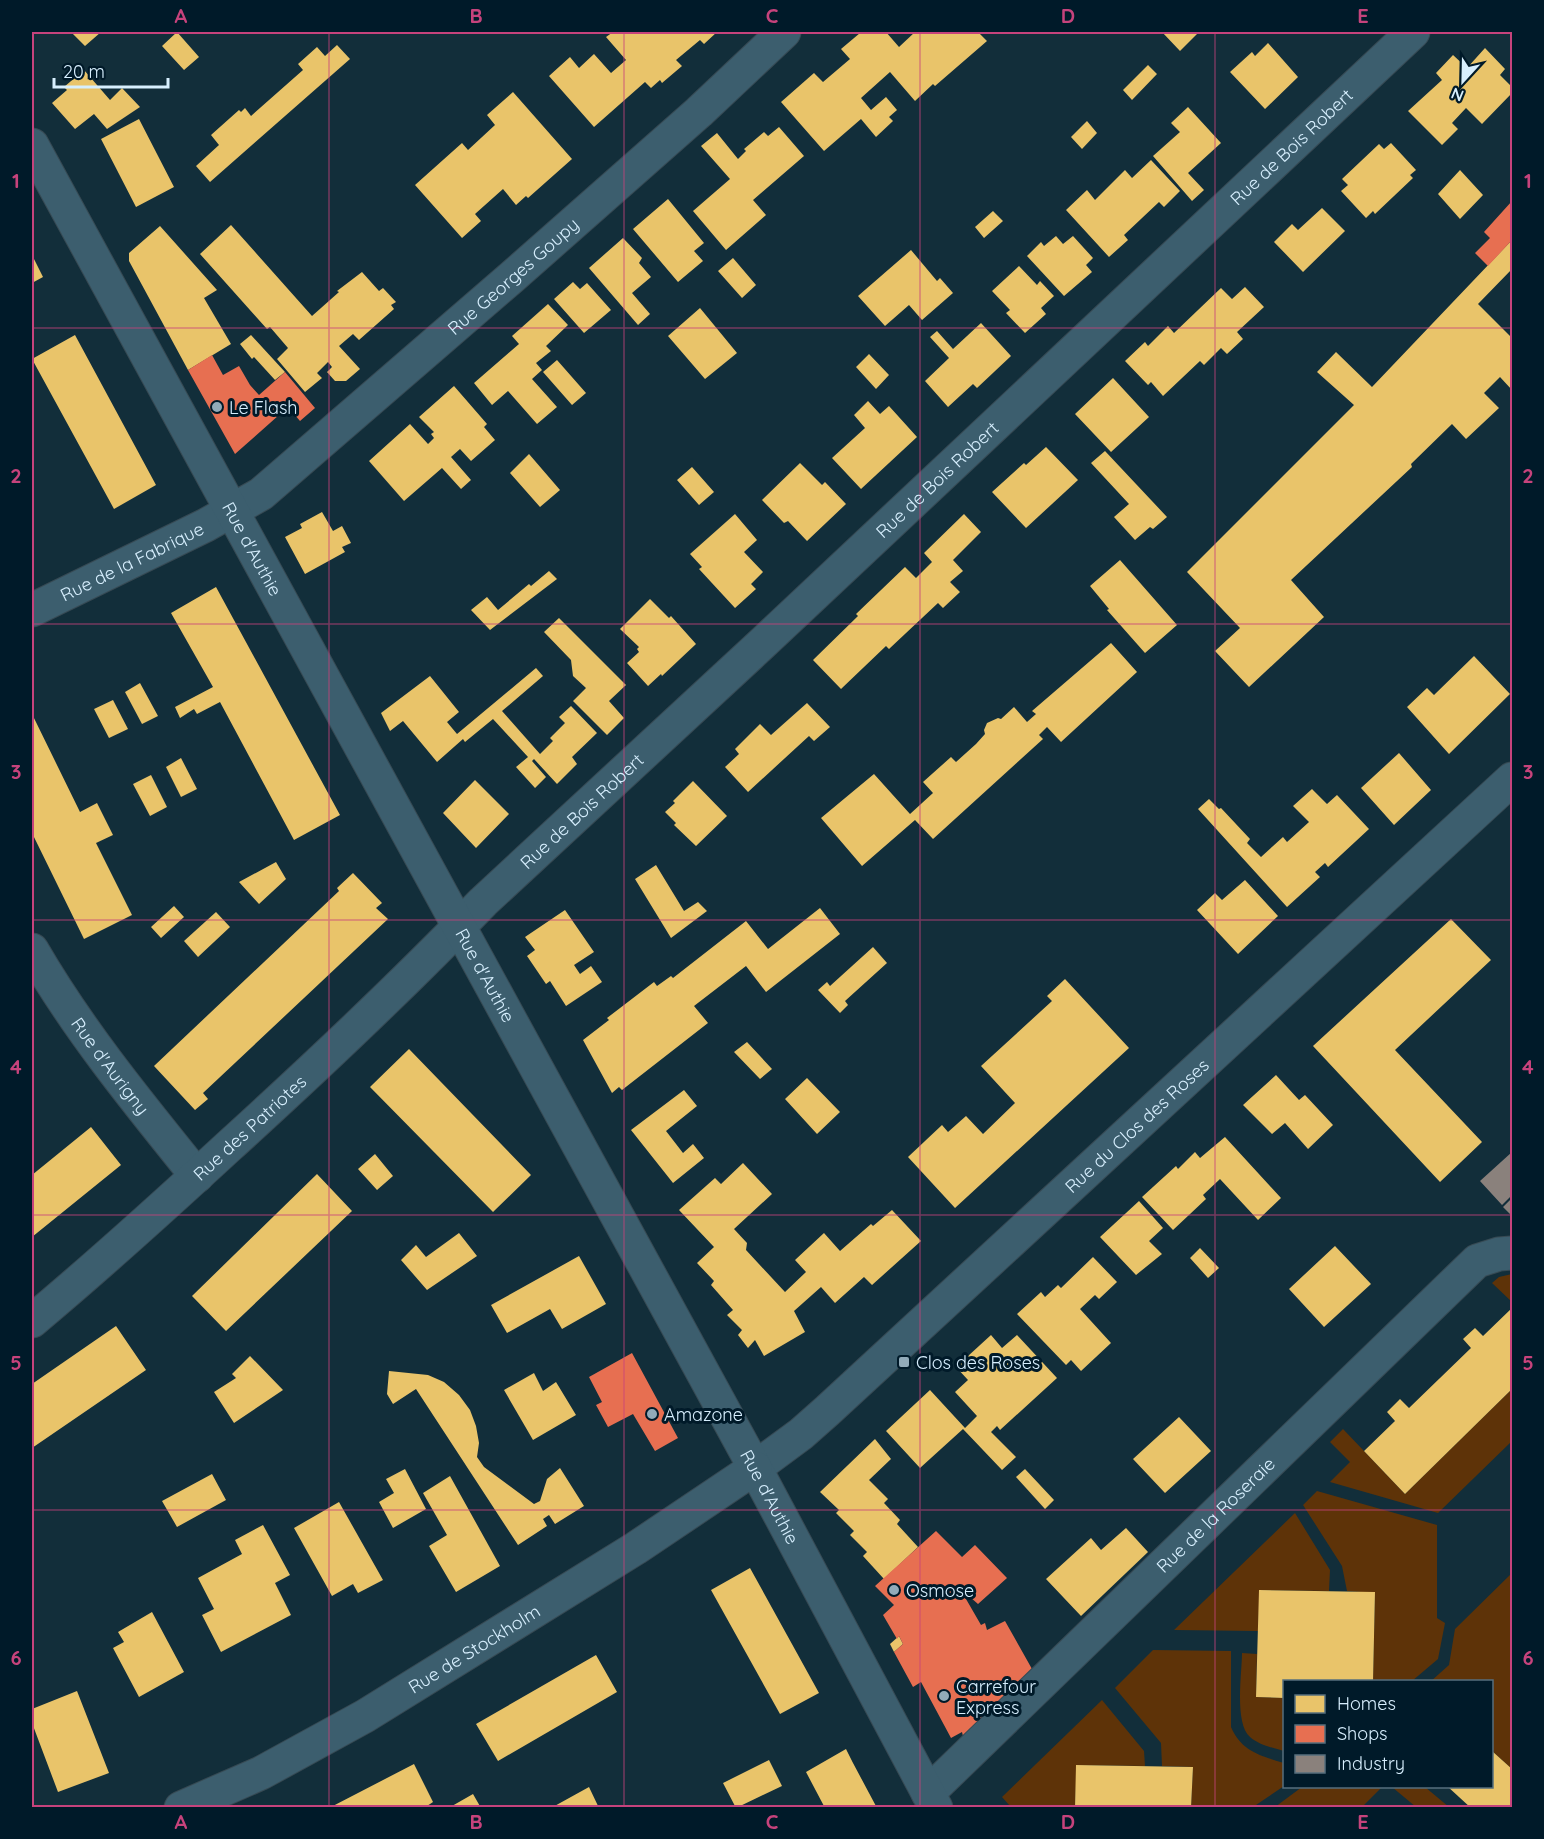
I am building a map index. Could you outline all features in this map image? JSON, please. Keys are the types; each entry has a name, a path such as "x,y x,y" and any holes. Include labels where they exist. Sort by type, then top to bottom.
{"street":[{"name":"Rue Georges Goupy","path":"232,511 261,495 341,427 682,127 784,32"},
{"name":"Rue de Bois Robert","path":"459,927 483,902 1413,32"},
{"name":"Rue d'Authie","path":"32,145 755,1468 932,1800"},
{"name":"Rue de la Fabrique","path":"32,610 232,511"},
{"name":"Rue du Clos des Roses","path":"755,1468 827,1412 1512,779"},
{"name":"Rue des Patriotes","path":"32,1321 197,1176 335,1049 459,927"},
{"name":"Rue d'Aurigny","path":"32,950 54,988 107,1064 197,1176"},
{"name":"Rue de la Roseraie","path":"932,1800 1477,1261 1499,1254 1512,1253"},
{"name":"Rue de Stockholm","path":"181,1808 261,1773 365,1716 636,1548 727,1489 755,1468"}],"shaded area":[{"path":"1512,1274 1512,1302 1492,1283 1499,1277"},
{"path":"1512,1389 1512,1441 1438,1513 1330,1482 1350,1462 1330,1442 1343,1429 1405,1494"},
{"path":"1317,1491 1437,1525 1437,1618 1445,1623 1438,1659 1413,1680 1373,1680 1375,1593 1347,1591 1342,1566 1303,1505"},
{"path":"1295,1513 1330,1570 1329,1591 1260,1590 1258,1631 1174,1630"},
{"path":"1512,1573 1512,1769 1493,1752 1493,1680 1432,1680 1449,1665 1455,1629"},
{"path":"1153,1650 1231,1651 1231,1727 1246,1747 1260,1755 1283,1763 1283,1787 1253,1807 1191,1807 1193,1767 1162,1766 1161,1743 1115,1688"},
{"path":"1242,1653 1257,1654 1256,1697 1283,1698 1283,1751 1258,1742 1245,1730 1240,1710"},
{"path":"1102,1700 1144,1751 1145,1766 1077,1765 1075,1807 1010,1806 1002,1797"},
{"path":"1301,1788 1381,1788 1362,1807 1275,1807"},
{"path":"1393,1788 1426,1788 1449,1807 1416,1807"}],"building: Homes":[{"path":"71,32 101,32 85,46"},
{"path":"177,32 199,57 184,70 162,46"},
{"path":"613,32 717,32 704,44 700,40 676,60 682,66 662,83 660,80 651,88 645,82 594,127 549,76 570,57 579,68 594,54 611,73 626,60 606,37"},
{"path":"858,32 886,32 899,47 915,32 978,32 987,41 915,101 890,72 861,98 871,110 886,97 897,110 889,117 893,121 876,137 861,119 824,151 781,102 814,73 823,82 850,59 841,49 860,33"},
{"path":"1162,32 1199,32 1180,51"},
{"path":"1268,43 1298,77 1265,109 1230,72 1252,52 1255,56"},
{"path":"337,45 350,59 210,182 196,166 219,145 211,135 239,110 241,112 245,108 251,116 303,70 298,64 317,47 325,56"},
{"path":"1485,48 1505,69 1500,75 1512,87 1512,93 1482,124 1466,108 1452,123 1458,129 1442,145 1408,111 1442,80 1436,73 1453,55 1467,68"},
{"path":"1148,65 1157,74 1132,100 1123,90"},
{"path":"84,70 110,100 122,88 140,107 107,129 94,114 75,129 52,103 67,90 64,87"},
{"path":"513,92 572,159 528,198 526,196 516,205 503,189 475,214 481,221 462,238 415,185 462,143 468,150 495,125 487,115"},
{"path":"1188,107 1221,143 1188,173 1204,190 1192,201 1153,156 1180,132 1171,123"},
{"path":"139,119 174,187 136,207 101,139"},
{"path":"1087,121 1097,133 1082,149 1071,137"},
{"path":"779,127 804,156 753,200 766,215 726,250 693,211 730,179 701,146 717,133 738,159 746,151 744,149 764,132 768,136"},
{"path":"1391,143 1416,170 1410,175 1413,178 1375,214 1373,211 1366,218 1341,191 1348,185 1342,179 1379,144 1384,149"},
{"path":"1151,160 1180,191 1164,207 1159,202 1124,235 1128,240 1109,257 1066,210 1087,190 1095,200 1125,170 1132,178"},
{"path":"1460,170 1483,195 1460,219 1438,194"},
{"path":"668,199 704,243 694,251 703,261 678,282 633,229"},
{"path":"1322,208 1345,231 1303,272 1274,242 1292,224 1298,230"},
{"path":"993,211 1003,221 984,238 975,227"},
{"path":"231,225 312,316 339,292 337,291 362,272 379,291 383,288 396,302 391,305 394,309 359,340 353,334 339,346 360,369 346,381 335,381 327,372 332,367 328,362 317,373 322,378 305,392 277,359 288,348 270,327 267,329 200,254"},
{"path":"160,226 217,290 204,298 231,344 188,370 129,261 129,253"},
{"path":"1056,236 1063,244 1073,236 1093,258 1086,265 1092,272 1064,296 1027,256 1041,242 1044,246"},
{"path":"623,238 642,258 639,263 651,277 632,293 650,314 638,325 589,268"},
{"path":"1512,240 1512,269 1478,304 1512,338 1512,390 1500,377 1484,393 1499,408 1466,439 1452,424 1411,464 1412,467 1291,580 1324,617 1249,687 1215,651 1240,628 1187,572 1354,405 1317,372 1336,352 1372,387"},
{"path":"911,250 937,281 940,278 953,293 922,320 909,305 885,326 858,296"},
{"path":"32,255 43,277 32,283"},
{"path":"733,258 756,285 742,298 718,271"},
{"path":"1019,266 1037,285 1040,281 1054,296 1041,308 1046,314 1025,333 1006,313 1010,310 992,291"},
{"path":"573,282 580,289 587,283 611,310 584,333 554,299"},
{"path":"1245,287 1264,307 1237,332 1243,339 1227,354 1221,348 1204,365 1200,361 1163,396 1151,382 1148,385 1125,361 1145,342 1148,346 1168,326 1174,333 1221,288 1232,299"},
{"path":"548,304 568,325 546,346 551,351 536,363 542,370 532,379 557,407 537,424 508,391 492,405 474,383 519,344 512,336"},
{"path":"700,308 737,353 705,379 668,336"},
{"path":"981,323 1011,356 977,388 973,384 948,407 925,381 949,358 930,337 937,331 953,349"},
{"path":"75,335 156,485 114,509 32,359"},
{"path":"251,335 285,372 275,380 254,357 252,359 240,344"},
{"path":"869,354 889,375 876,389 856,367"},
{"path":"557,360 586,393 572,405 543,372"},
{"path":"1113,378 1149,417 1111,452 1075,414"},
{"path":"454,386 487,424 484,427 495,440 471,461 460,449 451,457 471,480 461,489 442,468 404,501 369,461 410,424 428,444 434,438 431,434 434,432 419,417"},
{"path":"868,401 880,414 889,406 917,437 861,489 832,458 865,428 854,415"},
{"path":"1046,447 1078,480 1026,528 992,492"},
{"path":"1105,451 1167,517 1153,529 1150,527 1135,540 1114,517 1129,504 1091,463"},
{"path":"529,454 560,490 540,507 510,473"},
{"path":"800,463 822,485 825,482 846,504 807,541 788,521 784,523 762,500"},
{"path":"692,467 714,492 699,505 677,480"},
{"path":"322,512 333,531 342,526 351,543 342,547 345,552 305,574 285,537 302,528 300,524"},
{"path":"735,514 757,540 744,552 763,572 751,584 756,589 735,608 699,569 702,567 690,554"},
{"path":"964,514 981,532 953,560 963,571 950,582 960,592 943,608 938,603 889,649 886,646 841,689 813,660 905,567 916,578 932,562 924,553"},
{"path":"1120,560 1177,625 1145,653 1107,610 1109,609 1090,586"},
{"path":"549,571 557,579 490,630 471,610 487,597 498,610 529,584 531,586"},
{"path":"216,587 340,815 294,840 220,702 197,714 194,709 180,718 175,707 213,687 171,613"},
{"path":"650,599 669,618 671,616 696,644 648,686 627,663 639,652 637,649 639,647 620,629"},
{"path":"559,618 626,685 609,701 624,718 607,735 573,701 586,688 573,676 571,660 544,632"},
{"path":"1111,643 1137,672 1061,742 1047,727 1039,735 1043,739 933,839 915,820 862,866 821,818 874,774 910,814 933,793 923,782 951,757 956,762 976,744 985,734 987,723 1001,719 1014,707 1027,722 1036,714 1032,711"},
{"path":"1474,656 1510,694 1449,754 1407,707 1427,688 1434,695"},
{"path":"536,668 543,676 502,711 540,754 553,741 550,738 565,723 559,717 571,706 597,733 572,757 577,764 557,784 534,759 532,761 546,777 535,788 516,767 528,757 493,719 465,742 463,739 437,762 403,721 390,731 381,713 430,676 459,712 447,722 457,734"},
{"path":"140,683 158,716 142,724 125,692"},
{"path":"113,700 128,729 109,738 94,709"},
{"path":"807,703 830,727 814,741 809,736 748,792 725,767 739,754 735,749 760,724 771,735"},
{"path":"32,714 80,812 97,803 113,835 96,843 132,915 84,939 32,833"},
{"path":"1399,753 1431,790 1394,825 1361,788"},
{"path":"181,758 197,789 181,797 166,767"},
{"path":"151,775 167,807 150,816 133,784"},
{"path":"475,780 509,814 476,848 443,813"},
{"path":"693,781 727,816 696,846 674,825 676,823 665,812"},
{"path":"1312,789 1327,804 1337,795 1369,829 1328,867 1325,863 1315,872 1320,877 1287,907 1198,809 1209,799 1219,809 1221,808 1250,839 1247,843 1261,857 1283,837 1287,842 1309,822 1293,806"},
{"path":"276,862 286,879 259,904 239,882"},
{"path":"656,865 684,911 698,902 707,911 671,938 635,879"},
{"path":"353,873 382,903 376,908 388,919 203,1093 208,1099 195,1110 154,1066 339,891 337,888"},
{"path":"1245,880 1278,916 1238,954 1197,910 1215,893 1222,900"},
{"path":"174,906 184,917 161,938 151,927"},
{"path":"820,908 840,934 766,992 746,966 694,1006 708,1023 622,1090 619,1087 612,1093 583,1040 609,1020 607,1018 654,982 657,986 671,976 673,978 746,921 768,949"},
{"path":"565,910 594,952 574,965 580,974 591,966 602,982 566,1006 550,981 546,984 527,956 535,950 525,937"},
{"path":"216,912 230,927 198,957 184,941"},
{"path":"1451,919 1491,960 1395,1050 1482,1142 1440,1182 1313,1046"},
{"path":"873,947 887,963 845,1001 848,1005 840,1013 818,990 827,982 830,986"},
{"path":"1065,979 1129,1048 955,1208 908,1157 942,1125 948,1132 966,1116 983,1134 1015,1103 981,1066 1052,1001 1047,996"},
{"path":"747,1042 772,1069 760,1079 734,1052"},
{"path":"409,1049 531,1175 493,1212 370,1087"},
{"path":"1276,1075 1299,1100 1305,1095 1333,1125 1308,1149 1285,1123 1272,1134 1243,1105"},
{"path":"807,1078 840,1112 817,1134 785,1099"},
{"path":"684,1090 697,1106 666,1131 683,1153 693,1144 704,1158 673,1183 631,1130"},
{"path":"91,1127 121,1165 32,1237 32,1175"},
{"path":"1225,1137 1281,1198 1258,1220 1220,1179 1203,1195 1206,1199 1173,1230 1142,1197 1176,1166 1178,1169 1195,1152 1200,1158"},
{"path":"375,1154 393,1176 377,1190 358,1169"},
{"path":"743,1163 772,1194 734,1229 747,1243 746,1250 785,1292 806,1272 795,1260 824,1233 840,1251 871,1224 873,1226 892,1210 921,1241 872,1285 864,1277 835,1303 821,1287 794,1311 805,1332 764,1356 755,1340 748,1348 738,1335 742,1330 727,1315 733,1310 711,1285 714,1281 697,1263 714,1247 679,1210 715,1178 721,1184"},
{"path":"317,1174 352,1211 226,1331 192,1296"},
{"path":"1139,1201 1163,1228 1149,1241 1162,1254 1136,1275 1100,1237"},
{"path":"459,1233 477,1256 427,1290 401,1260 416,1245 426,1257"},
{"path":"1335,1246 1371,1284 1324,1327 1289,1289"},
{"path":"1200,1248 1219,1268 1208,1278 1190,1258"},
{"path":"579,1256 606,1304 562,1329 550,1309 507,1333 491,1305"},
{"path":"1093,1257 1117,1282 1099,1299 1095,1295 1080,1309 1111,1343 1081,1371 1071,1360 1066,1365 1017,1314 1041,1292 1045,1297 1058,1285 1061,1288"},
{"path":"1512,1308 1512,1389 1405,1494 1364,1451 1395,1421 1387,1412 1400,1399 1409,1408 1471,1348 1463,1339 1475,1328 1483,1336"},
{"path":"116,1326 146,1370 32,1448 32,1384"},
{"path":"991,1335 1002,1348 1017,1335 1057,1378 1000,1430 997,1426 991,1432 1016,1457 1002,1470 963,1429 920,1468 886,1431 930,1390 965,1428 977,1416 955,1392 968,1380 956,1367"},
{"path":"250,1356 283,1390 234,1423 214,1392 236,1378 232,1374"},
{"path":"389,1371 428,1375 444,1382 459,1395 470,1410 476,1426 479,1443 477,1457 484,1467 534,1504 540,1501 547,1479 560,1468 584,1506 555,1524 549,1515 543,1519 547,1526 518,1545 416,1389 393,1404 387,1394"},
{"path":"534,1373 543,1391 556,1382 576,1415 533,1440 504,1390"},
{"path":"1179,1417 1211,1451 1165,1493 1133,1459"},
{"path":"875,1439 891,1459 869,1480 888,1499 884,1503 900,1520 897,1524 918,1547 884,1579 863,1556 867,1552 850,1535 854,1531 836,1513 839,1510 820,1492"},
{"path":"405,1469 426,1509 393,1528 379,1502 394,1493 386,1479"},
{"path":"1025,1469 1054,1500 1045,1509 1016,1477"},
{"path":"212,1474 226,1500 177,1527 162,1501"},
{"path":"450,1476 500,1566 456,1592 429,1546 447,1535 423,1493"},
{"path":"339,1502 383,1580 358,1593 353,1584 332,1596 294,1528"},
{"path":"263,1525 290,1575 275,1583 291,1615 221,1652 202,1615 214,1609 198,1578 242,1554 235,1540"},
{"path":"1126,1528 1148,1552 1081,1616 1046,1579 1091,1538 1101,1550"},
{"path":"750,1568 819,1693 780,1714 711,1590"},
{"path":"1259,1590 1375,1592 1373,1680 1283,1680 1283,1698 1256,1697"},
{"path":"152,1612 184,1672 139,1697 113,1648 124,1642 118,1632"},
{"path":"899,1636 903,1644 894,1652 890,1644"},
{"path":"596,1655 617,1692 498,1761 476,1724"},
{"path":"77,1691 109,1773 58,1792 32,1723 32,1709"},
{"path":"846,1749 877,1808 825,1808 806,1772"},
{"path":"1493,1752 1512,1769 1512,1808 1471,1808 1449,1788 1493,1788"},
{"path":"769,1760 782,1786 736,1808 723,1783"},
{"path":"414,1764 433,1802 424,1808 329,1808"},
{"path":"1076,1765 1193,1767 1191,1808 1075,1808"},
{"path":"589,1787 599,1808 551,1808"},
{"path":"473,1794 481,1808 453,1808 452,1806"}],"building: Shops":[{"path":"1512,201 1512,240 1488,266 1475,253 1490,238 1484,232"},
{"path":"212,355 223,375 239,366 259,395 285,372 315,408 300,421 288,407 235,454 188,370"},
{"path":"632,1353 678,1438 655,1451 633,1414 608,1427 596,1405 602,1402 589,1377"},
{"path":"936,1531 962,1557 975,1545 1007,1578 978,1604 970,1597 966,1599 981,1625 985,1623 987,1630 1005,1621 1032,1669 963,1736 962,1732 951,1738 921,1682 913,1687 894,1652 903,1644 899,1636 897,1639 883,1615 894,1605 875,1586"}],"building: Industry":[{"path":"1512,1152 1512,1195 1502,1205 1480,1181"},
{"path":"1512,1198 1512,1216 1503,1207"}],"place":[{"name":"Le Flash","path":"217,407"},
{"name":"Clos des Roses","path":"904,1362"},
{"name":"Amazone","path":"652,1414"},
{"name":"Osmose","path":"894,1590"},
{"name":"Carrefour Express","path":"944,1696"}]}
